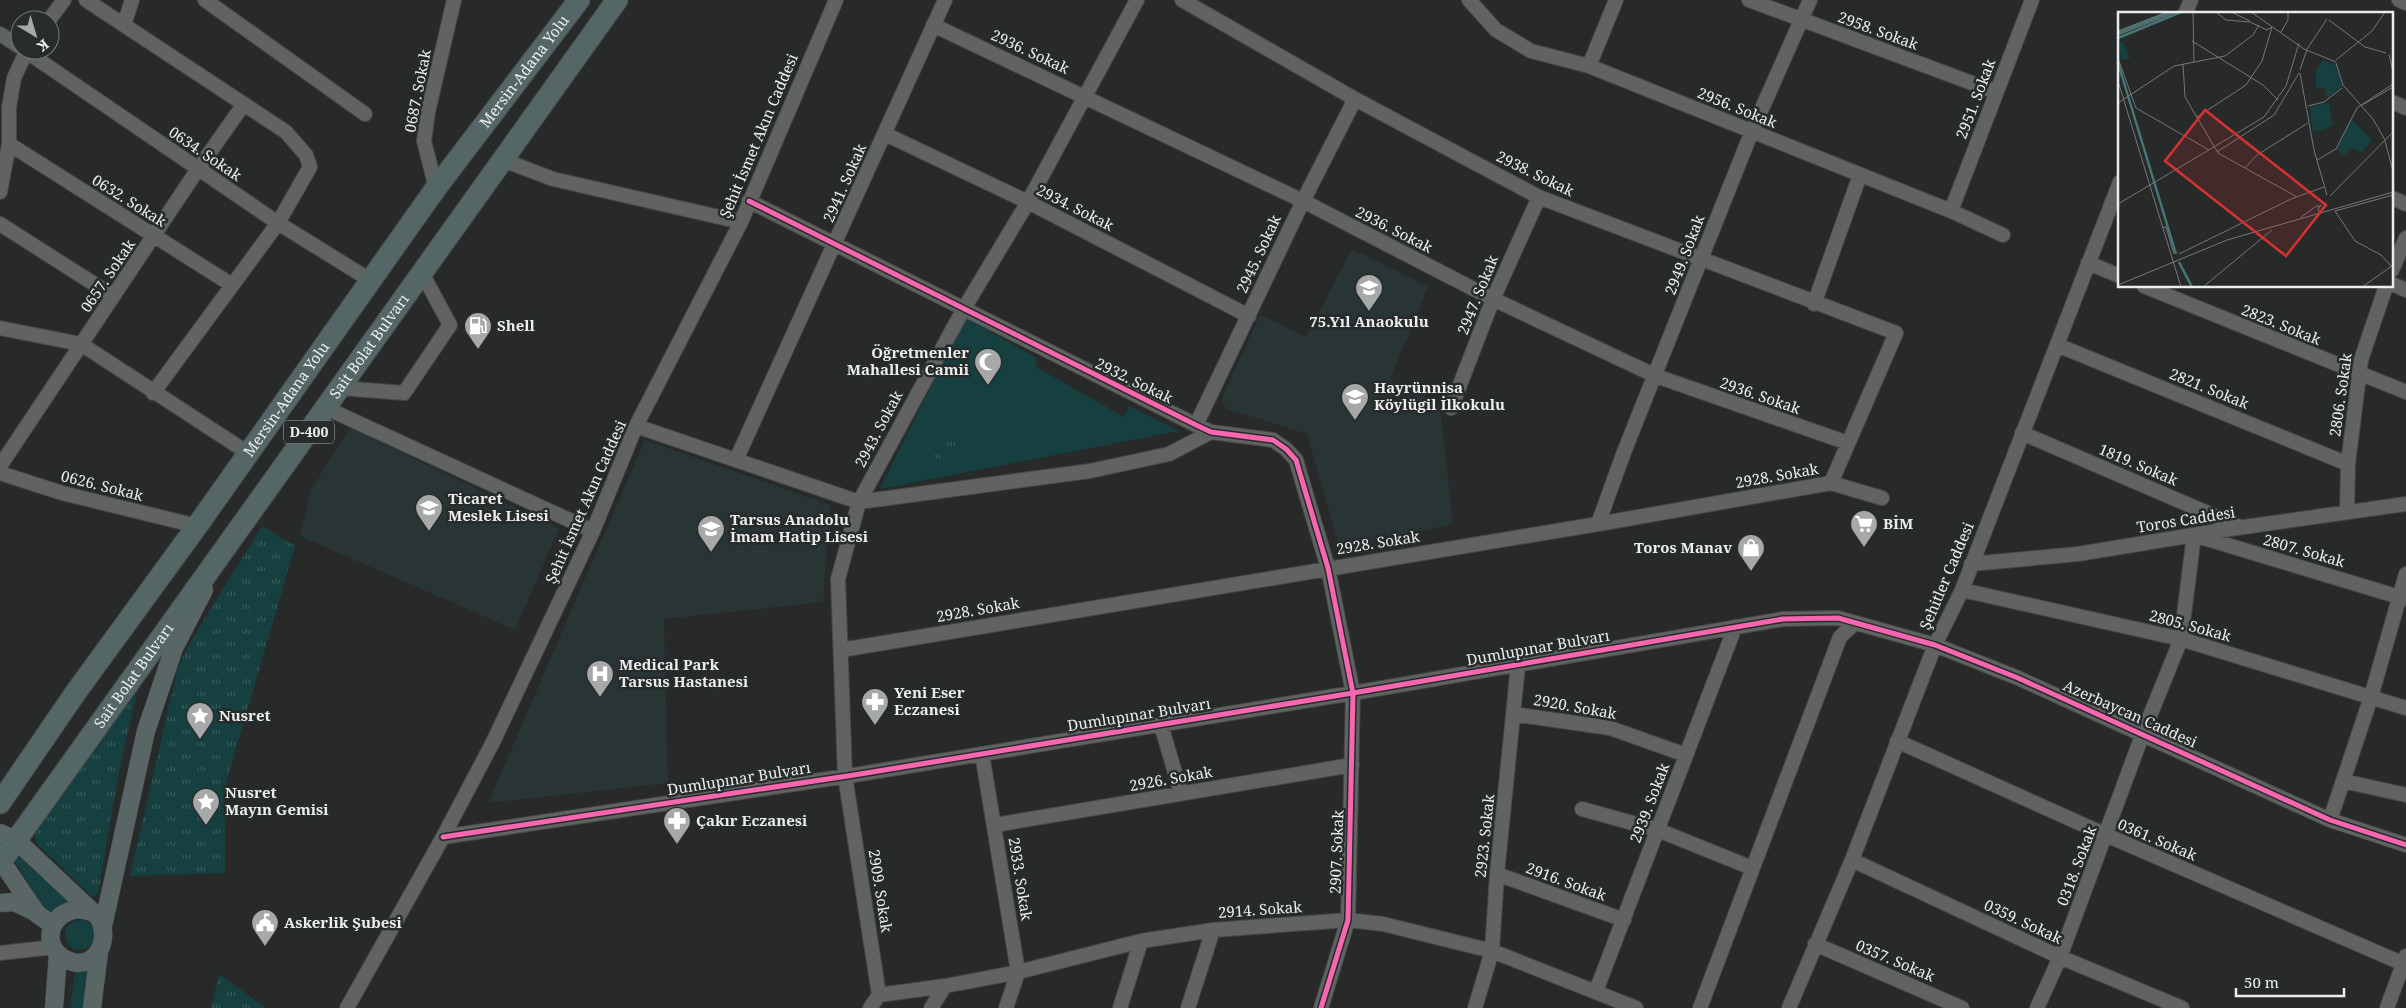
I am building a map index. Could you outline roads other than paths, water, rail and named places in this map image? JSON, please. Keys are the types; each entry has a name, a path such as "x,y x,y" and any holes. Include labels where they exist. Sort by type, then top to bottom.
{"highway":[{"name":"Mersin-Adana Yolu","path":"0,803 76,692 197,526 436,188 579,0"},
{"name":"Sait Bolat Bulvarı","path":"0,861 8,836 230,543 617,0"}],"main road":[{"path":"92,912 74,908 65,911 53,925 51,940 56,951 66,960 74,962 92,958 104,944 103,926 146,731 174,648 230,543"},
{"path":"8,836 92,912 103,926"},
{"path":"0,861 37,914"},
{"path":"0,903 14,902 53,925"},
{"path":"54,1008 56,951"},
{"path":"92,1008 99,952"}],"street":[{"path":"86,0 286,132 306,155 310,167 278,223 153,393"},
{"path":"124,25 132,0"},
{"path":"205,0 365,114"},
{"name":"0687. Sokak","path":"436,188 424,141 428,112 454,0"},
{"name":"Şehit İsmet Akın Caddesi","path":"347,1008 443,837 492,742 593,531 636,426 741,222 836,0"},
{"name":"2941. Sokak","path":"736,460 945,0"},
{"name":"2943. Sokak","path":"845,776 838,578 858,502 963,310 1028,202 1137,0"},
{"name":"2938. Sokak","path":"1182,0 1355,99 1539,197 1814,304 1896,333"},
{"name":"2956. Sokak","path":"1469,0 1496,30 1531,51 1589,66 1951,211 2003,235"},
{"path":"1589,66 1616,0"},
{"name":"2958. Sokak","path":"1749,0 1996,92"},
{"name":"2949. Sokak","path":"1598,524 1624,452 1656,376 1752,131 1810,0"},
{"name":"2951. Sokak","path":"1951,211 2032,0"},
{"path":"2398,0 2406,3"},
{"name":"2936. Sokak","path":"933,25 1086,96 1302,201 1493,299 1656,376 1848,444"},
{"path":"0,192 9,144 9,107 14,78 20,60"},
{"name":"0634. Sokak","path":"39,60 278,223 370,280"},
{"name":"2945. Sokak","path":"1196,425 1302,201 1355,99"},
{"path":"2394,103 2406,108"},
{"name":"0657. Sokak","path":"0,466 198,169 244,104"},
{"name":"2934. Sokak","path":"885,134 1028,202 1249,316"},
{"name":"0632. Sokak","path":"9,144 232,285"},
{"path":"503,160 553,179 741,222"},
{"path":"1814,304 1860,175"},
{"name":"Şehitler Caddesi","path":"1789,1008 1852,860 1935,645 1962,590 2118,188"},
{"name":"2947. Sokak","path":"1451,408 1493,299 1539,197"},
{"path":"2394,199 2406,204"},
{"name":"2932. Sokak","path":"750,201 963,310 1211,432 1273,440 1286,449 1296,460 1328,568 1353,693"},
{"path":"0,224 113,296"},
{"path":"2394,265 2406,238"},
{"path":"2088,263 2118,275"},
{"path":"340,388 404,393 450,325 422,274"},
{"path":"2394,285 2406,290"},
{"name":"2823. Sokak","path":"2149,288 2359,375 2406,392"},
{"name":"2806. Sokak","path":"2347,512 2348,464 2361,360 2385,288"},
{"path":"0,328 82,344 153,393 248,453"},
{"name":"2928. Sokak","path":"1831,483 1896,333"},
{"name":"2821. Sokak","path":"2057,346 2348,464"},
{"path":"326,408 593,531"},
{"path":"636,426 858,502 1090,471 1169,454 1211,432"},
{"name":"1819. Sokak","path":"2022,433 2241,528"},
{"name":"0626. Sokak","path":"0,473 62,493 197,526"},
{"name":"2928. Sokak","path":"841,650 1598,524 1831,483 1882,498"},
{"name":"Toros Caddesi","path":"1971,564 2078,554 2406,504"},
{"name":"2807. Sokak","path":"2194,535 2403,597"},
{"name":"0318. Sokak","path":"2037,1008 2060,957 2144,733 2182,639 2194,535"},
{"path":"2330,820 2403,597 2406,574"},
{"name":"2805. Sokak","path":"1962,590 2182,639 2406,708"},
{"name":"Dumlupınar Bulvarı","path":"443,837 845,776 1161,725 1783,619 1838,618"},
{"name":"Azerbaycan Caddesi","path":"1838,618 1935,645 2018,678 2144,733 2330,820 2406,846"},
{"path":"1700,1008 1840,637 1855,623"},
{"name":"2939. Sokak","path":"1596,991 1734,627"},
{"name":"2923. Sokak","path":"1475,1008 1492,951 1497,874 1518,665"},
{"name":"2907. Sokak","path":"1321,1008 1348,920 1353,693"},
{"name":"2920. Sokak","path":"1514,714 1610,728 1686,755"},
{"path":"1161,725 1181,793"},
{"name":"0361. Sokak","path":"1897,741 2106,835 2405,961"},
{"name":"2933. Sokak","path":"982,754 1018,972 1006,1008"},
{"name":"2926. Sokak","path":"995,825 1352,765"},
{"name":"2909. Sokak","path":"845,776 879,995"},
{"path":"2343,781 2406,795"},
{"path":"1582,809 1658,830 1752,868"},
{"name":"0359. Sokak","path":"1852,860 2060,957 2182,1008"},
{"name":"2916. Sokak","path":"1497,874 1624,920"},
{"name":"2914. Sokak","path":"879,995 945,986 1018,972 1141,941 1212,930 1348,920 1383,924 1492,951 1596,991 1611,1003 1636,1008"},
{"path":"1188,1008 1212,930"},
{"path":"1120,1008 1141,941"},
{"name":"0357. Sokak","path":"1815,944 1962,1008"},
{"path":"3,952 56,951"},
{"path":"2387,1008 2405,961"},
{"path":"931,1008 945,986"},
{"path":"870,1008 879,995"}],"place":[{"name":"75.Yıl Anaokulu","path":"1369,312"},
{"name":"Shell","path":"478,350"},
{"name":"Öğretmenler Mahallesi Camii","path":"988,386"},
{"name":"Hayrünnisa Köylügil İlkokulu","path":"1355,421"},
{"name":"Ticaret Meslek Lisesi","path":"429,532"},
{"name":"BİM","path":"1864,548"},
{"name":"Tarsus Anadolu İmam Hatip Lisesi","path":"711,553"},
{"name":"Toros Manav","path":"1751,572"},
{"name":"Medical Park Tarsus Hastanesi","path":"600,698"},
{"name":"Yeni Eser Eczanesi","path":"875,726"},
{"name":"Nusret","path":"200,740"},
{"name":"Nusret Mayın Gemisi","path":"206,826"},
{"name":"Çakır Eczanesi","path":"677,845"},
{"name":"Askerlik Şubesi","path":"265,947"}]}
